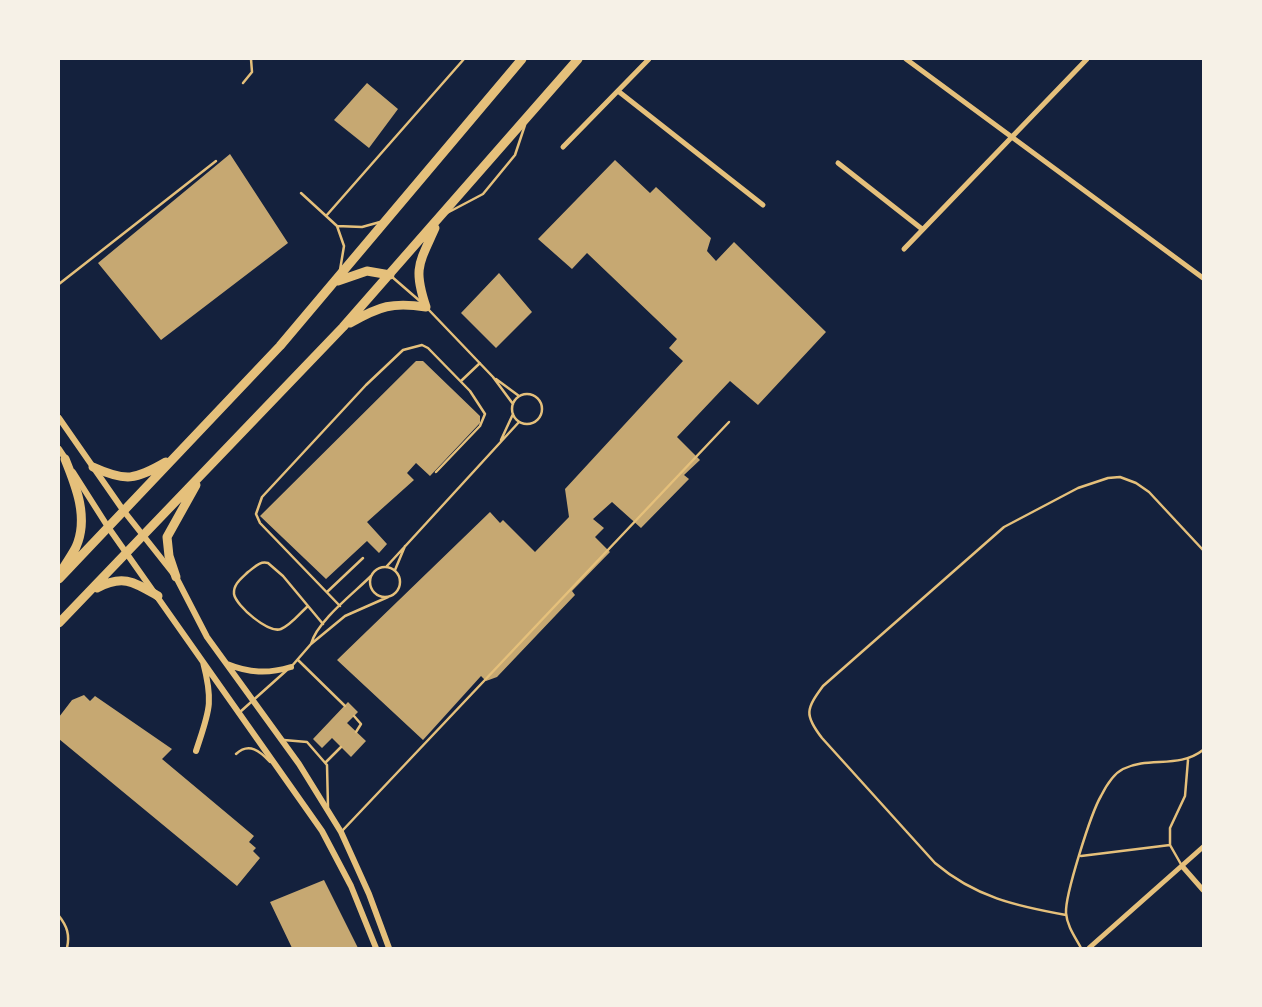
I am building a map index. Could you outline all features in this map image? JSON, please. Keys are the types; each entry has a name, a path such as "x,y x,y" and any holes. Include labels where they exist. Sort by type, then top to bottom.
{"highway":[{"path":"59,579 123,510 226,405 338,281 522,59"},
{"path":"59,623 343,327 442,217 578,59"},
{"path":"343,327 374,309 387,305 405,304 426,307 418,275 423,255 442,217"},
{"path":"338,281 367,271 390,275"},
{"path":"93,467 113,476 126,478 141,476 175,456"},
{"path":"59,575 77,546 82,521 77,489 65,459"},
{"path":"176,577 169,556 167,536 204,471"},
{"path":"89,591 109,581 119,579 139,585 158,596"}],"street":[{"path":"563,147 649,59"},
{"path":"906,59 1203,278"},
{"path":"904,249 1087,59"},
{"path":"618,91 763,206"},
{"path":"838,163 922,229"},
{"path":"59,418 123,510 176,577 207,637 284,740 341,832 369,894 389,948"},
{"path":"59,449 108,526 294,789 337,856 376,948"},
{"path":"196,750 209,710 211,696 202,658"},
{"path":"226,663 242,670 260,673 291,668"},
{"path":"1089,948 1203,847"},
{"path":"1182,866 1203,890"}],"lane":[{"path":"243,84 252,72 251,59"},
{"path":"326,216 464,59"},
{"path":"442,217 482,194 515,154 528,117"},
{"path":"59,284 216,161"},
{"path":"301,193 337,226 344,246 338,281"},
{"path":"337,226 362,227 390,218"},
{"path":"390,275 426,307 480,363 513,404 513,414 500,441"},
{"path":"340,606 260,523 256,514 257,507 262,497 359,392 403,350 422,345 428,348 460,381 484,410 485,418 436,472"},
{"path":"460,381 480,363"},
{"path":"493,377 519,396 533,395 540,401 543,410 535,423 530,424 520,422 513,414"},
{"path":"513,404 519,396"},
{"path":"311,644 313,636 323,624 377,569 387,566 406,542 520,422"},
{"path":"341,832 729,422"},
{"path":"1066,915 1011,905 954,879 935,863 815,729 809,718 809,704 823,686 1004,527 1078,488 1108,478 1120,477 1136,483 1149,492 1203,550"},
{"path":"395,570 406,542"},
{"path":"327,592 363,558"},
{"path":"308,606 286,626 273,630 246,611 236,598 235,587 238,581 258,564 268,563 283,576 308,606 323,624"},
{"path":"240,712 291,668 311,644 345,616 393,595 400,588 400,578 395,570 387,566"},
{"path":"371,576 373,592 377,595 388,597"},
{"path":"298,660 345,706"},
{"path":"354,716 361,724 356,732"},
{"path":"284,740 307,742 325,762 328,769 328,811"},
{"path":"325,762 340,747"},
{"path":"236,754 245,748 260,751 294,789"},
{"path":"1081,948 1069,926 1066,904 1096,807 1116,773 1141,763 1188,760 1203,750"},
{"path":"1182,866 1170,845 1170,828 1185,796 1188,760"},
{"path":"1081,856 1170,845"},
{"path":"59,916 66,925 68,948"}],"building":[{"path":"367,83 398,109 369,148 334,120"},
{"path":"230,154 288,243 161,340 98,263"},
{"path":"615,160 650,193 656,187 711,238 707,251 716,261 734,242 826,332 758,405 730,381 677,437 700,460 684,475 689,479 641,528 612,502 593,519 604,528 595,537 610,552 572,591 575,595 497,677 486,681 481,676 423,740 337,660 490,512 500,523 503,520 535,552 569,517 565,489 683,361 669,348 677,339 587,253 572,269 538,239"},
{"path":"499,273 532,312 496,348 461,313"},
{"path":"416,361 423,361 480,416 480,423 430,476 416,463 407,473 414,480 367,522 387,544 379,553 367,541 326,579 260,516"},
{"path":"84,695 90,701 95,696 172,749 162,759 254,836 249,842 256,848 253,851 260,858 237,886 59,739 59,717 72,700"},
{"path":"348,702 358,712 347,723 366,741 351,757 332,738 322,748 313,739"},
{"path":"324,880 358,948 292,948 270,902"}]}
